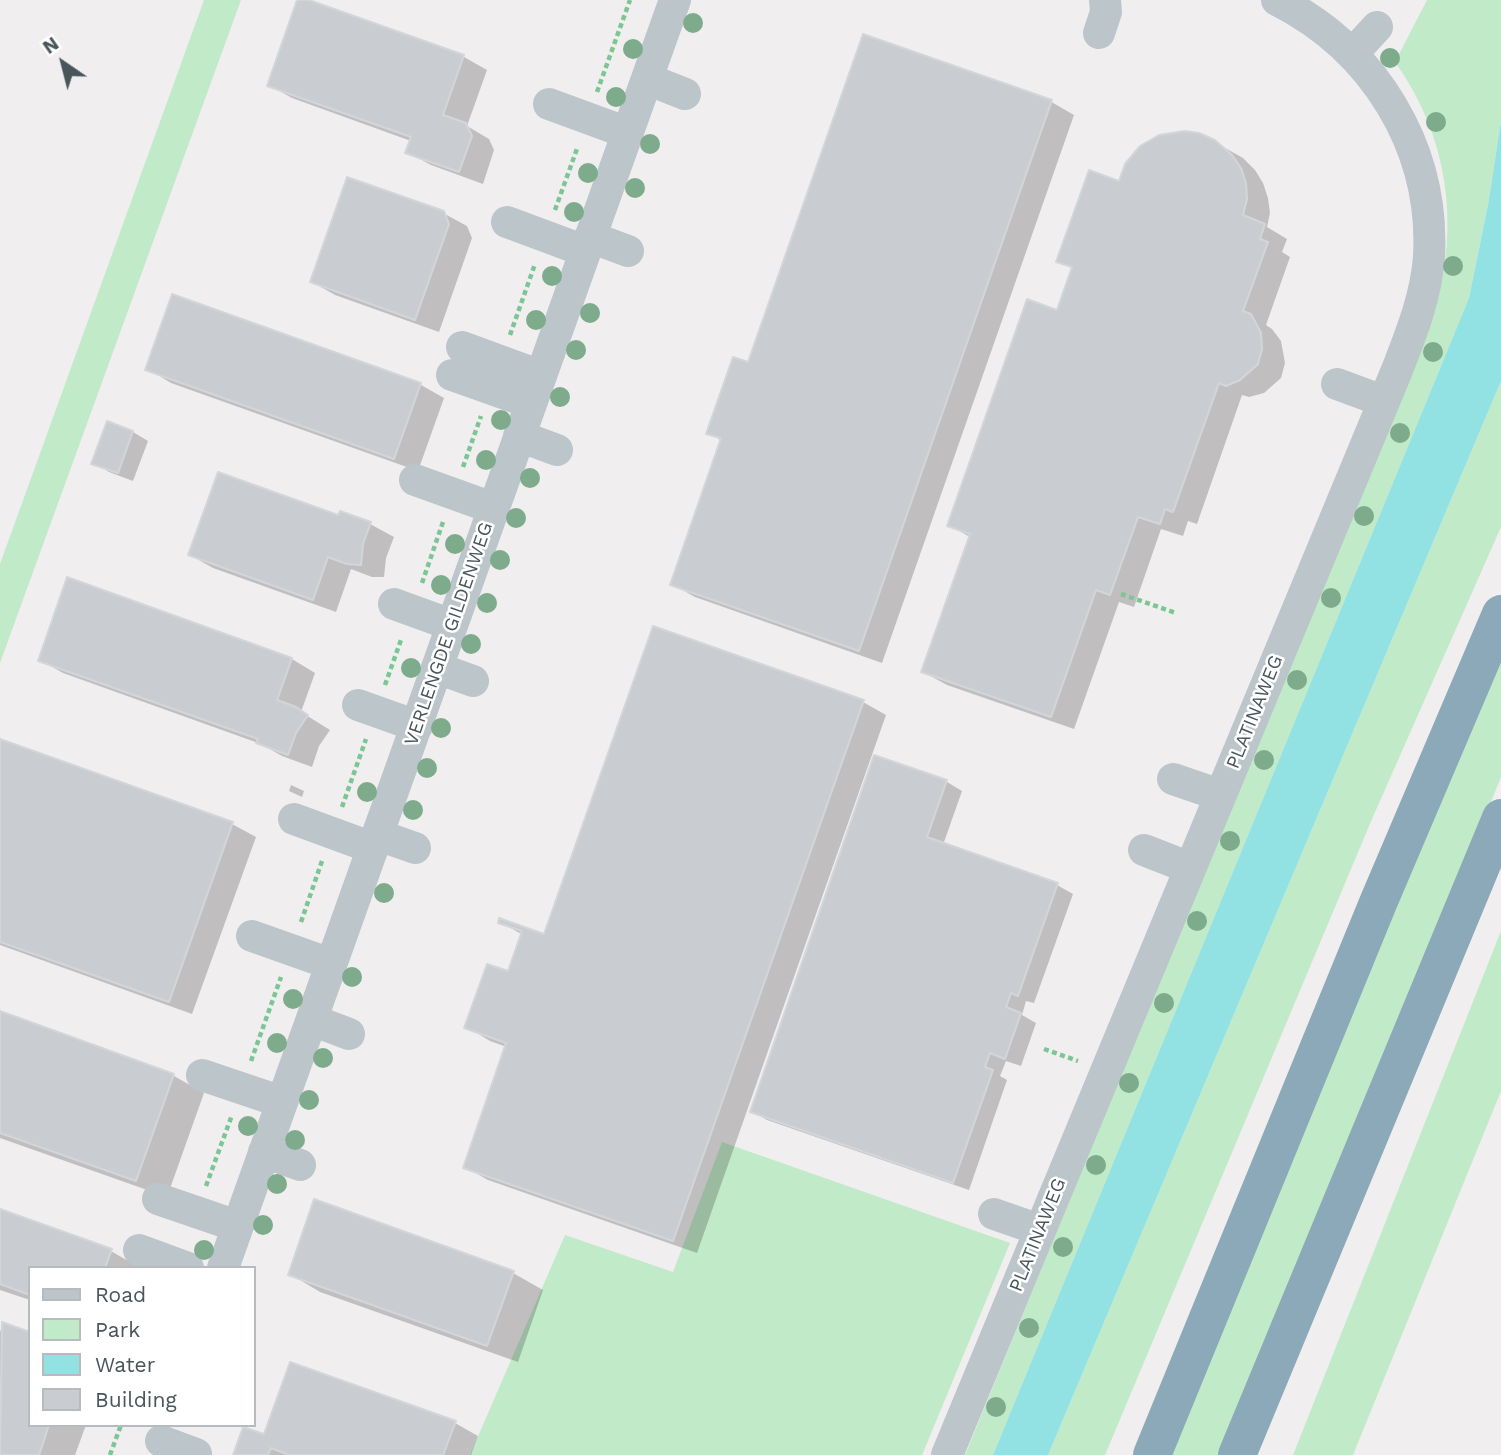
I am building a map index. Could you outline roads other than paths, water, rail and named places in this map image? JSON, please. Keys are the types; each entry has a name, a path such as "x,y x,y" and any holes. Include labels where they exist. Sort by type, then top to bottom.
{"highway":[{"path":"1152,1455 1352,965 1501,614"},
{"path":"1237,1455 1501,818"}],"street":[{"name":"VERLENGDE GILDENWEG","path":"224,1266 675,0"},
{"path":"1100,33 1107,12 1105,0"},
{"name":"PLATINAWEG","path":"947,1455 1420,307 1429,257 1427,205 1416,155 1400,118 1380,85 1353,53 1319,24 1278,0"},
{"path":"1353,53 1377,27"},
{"path":"647,79 685,94"},
{"path":"549,104 628,133"},
{"path":"507,222 588,244 628,251"},
{"path":"457,361 536,389"},
{"path":"1337,384 1383,401"},
{"path":"519,436 557,450"},
{"path":"415,480 493,508"},
{"path":"394,604 452,625"},
{"path":"437,668 473,681"},
{"path":"358,705 416,726"},
{"path":"1173,779 1220,795"},
{"path":"294,819 375,841 415,848"},
{"path":"1144,850 1190,868"},
{"path":"252,936 331,964"},
{"path":"312,1020 349,1034"},
{"path":"202,1075 282,1102"},
{"path":"264,1152 300,1165"},
{"path":"159,1199 237,1226"},
{"path":"994,1214 1040,1230"},
{"path":"139,1250 183,1266"},
{"path":"161,1440 196,1454"}],"water":[{"path":"1501,121 1501,381 1048,1455 993,1455 1469,298 1488,205"}]}
